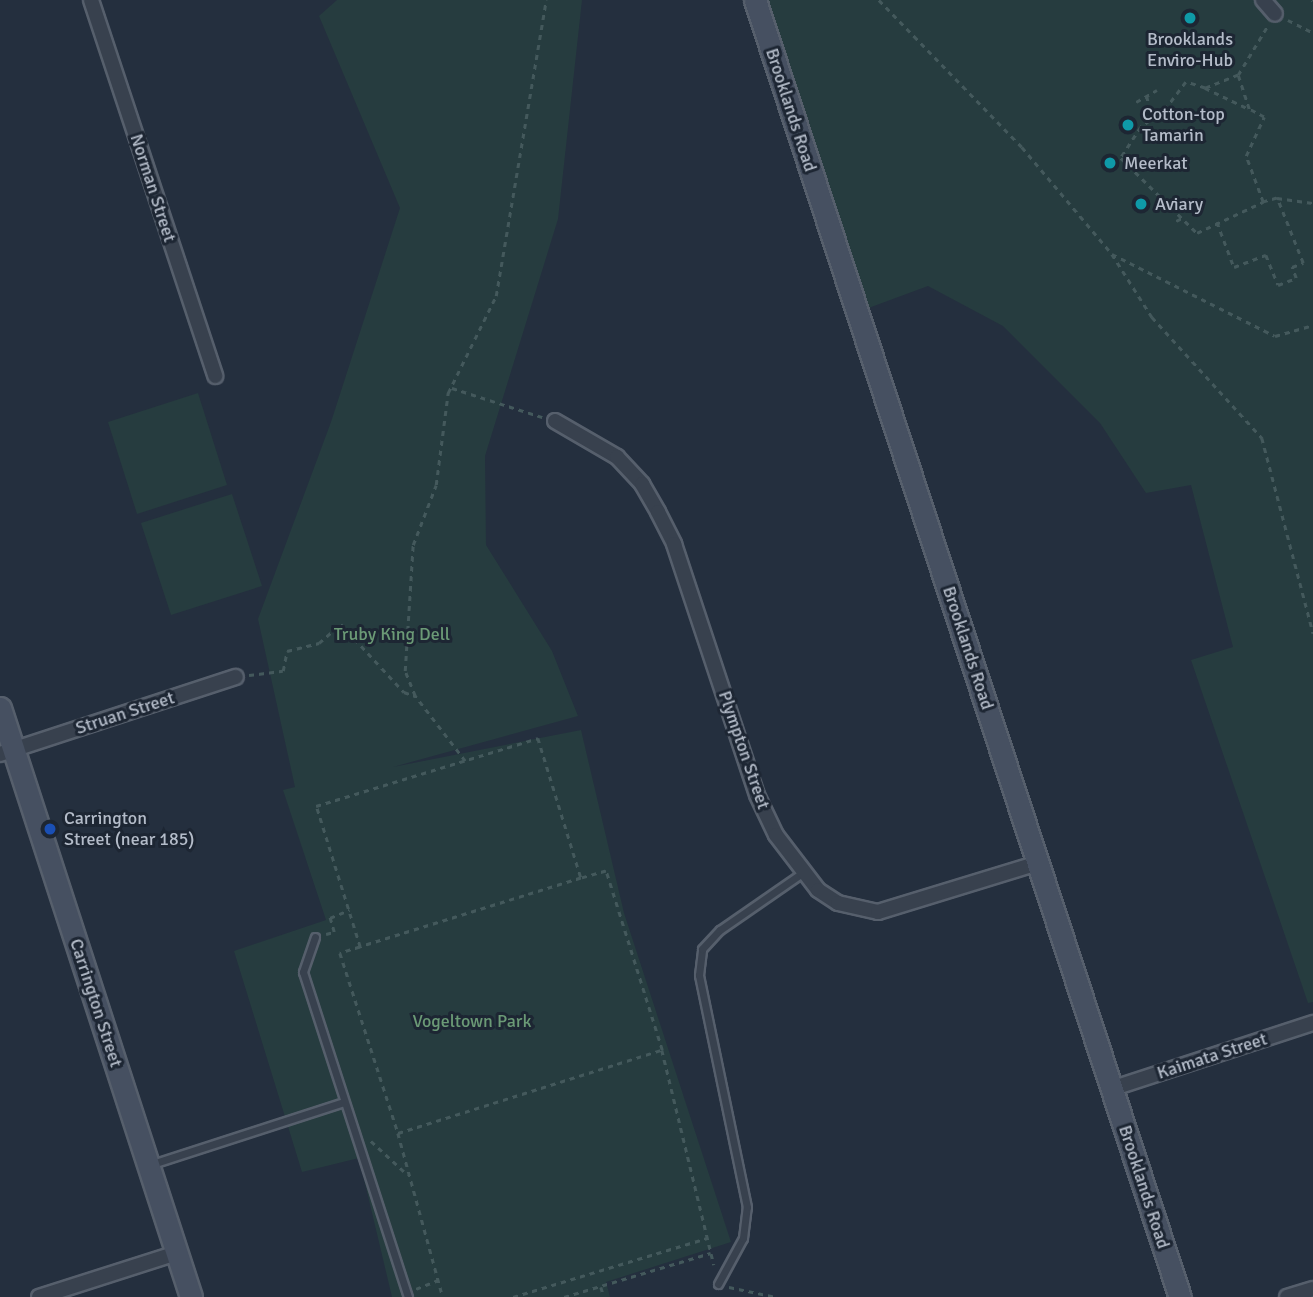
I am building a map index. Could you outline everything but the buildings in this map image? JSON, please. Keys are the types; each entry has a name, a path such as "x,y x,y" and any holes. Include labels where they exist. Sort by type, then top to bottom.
{"street":[{"name":"Norman Street","path":"91,0 215,376"},
{"name":"Brooklands Road","path":"755,0 1180,1297"},
{"path":"1263,0 1275,14"},
{"name":"Plympton Street","path":"555,421 617,457 642,484 658,512 674,544 757,795 801,874 838,903 878,912 1038,863"},
{"name":"Struan Street","path":"7,752 236,677"},
{"name":"Carrington Street","path":"0,708 7,752 149,1165 191,1297"},
{"name":"Kaimata Street","path":"1111,1089 1313,1023"},
{"path":"39,1297 177,1253"},
{"path":"1287,1297 1313,1289"}],"lane":[{"path":"718,1284 743,1238 747,1207 699,975 702,949 720,930 801,874"},
{"path":"315,937 303,972 408,1295"},
{"path":"149,1165 344,1102"}],"path":[{"path":"465,761 415,696 405,671 404,647 413,545 436,485 451,387 496,296 546,0"},
{"path":"879,0 1022,147 1112,254 1152,317 1262,438 1313,633"},
{"path":"1205,88 1238,75 1275,14 1313,33"},
{"path":"1238,75 1249,109"},
{"path":"1263,202 1246,156 1264,117 1205,88 1186,82 1179,97 1152,121 1141,127 1121,158 1196,233 1217,221 1277,198 1313,203"},
{"path":"1136,103 1157,90"},
{"path":"1147,96 1152,121"},
{"path":"1217,221 1234,267 1266,255 1278,285 1296,278 1292,267 1303,263 1277,198"},
{"path":"1176,221 1182,218"},
{"path":"1112,254 1275,336 1313,325"},
{"path":"451,387 555,421"},
{"path":"236,677 283,671 286,651 319,643 341,625 404,692 415,696"},
{"path":"360,947 316,806 538,738 581,878"},
{"path":"443,1297 398,1133 340,953 606,871 662,1050 711,1253 564,1297"},
{"path":"315,937 334,932 330,918 349,910"},
{"path":"398,1133 662,1050"},
{"path":"351,1123 409,1176"},
{"path":"513,1297 707,1238"},
{"path":"408,1295 438,1280"},
{"path":"718,1284 776,1297"},
{"path":"601,1286 604,1297"}],"green space":[{"path":"337,0 582,0 558,219 485,456 486,545 552,651 578,716 393,767 581,730 624,913 731,1242 606,1282 610,1297 392,1297 359,1158 302,1172 234,951 326,920 283,790 295,787 258,619 331,422 400,208 319,16"},
{"path":"756,0 1313,0 1313,1002 1308,1003 1191,660 1233,647 1191,485 1146,493 1100,423 1003,326 928,286 855,313"},
{"path":"198,393 227,485 137,514 108,422"},
{"path":"232,494 262,586 171,615 141,523"}],"place":[{"name":"Brooklands Enviro-Hub","path":"1190,18"},
{"name":"Cotton-top Tamarin","path":"1128,125"},
{"name":"Meerkat","path":"1110,163"},
{"name":"Aviary","path":"1141,204"},
{"name":"Carrington Street (near 185)","path":"50,829"}],"park label":[{"name":"Truby King Dell","path":"392,634"},
{"name":"Vogeltown Park","path":"472,1021"}]}
